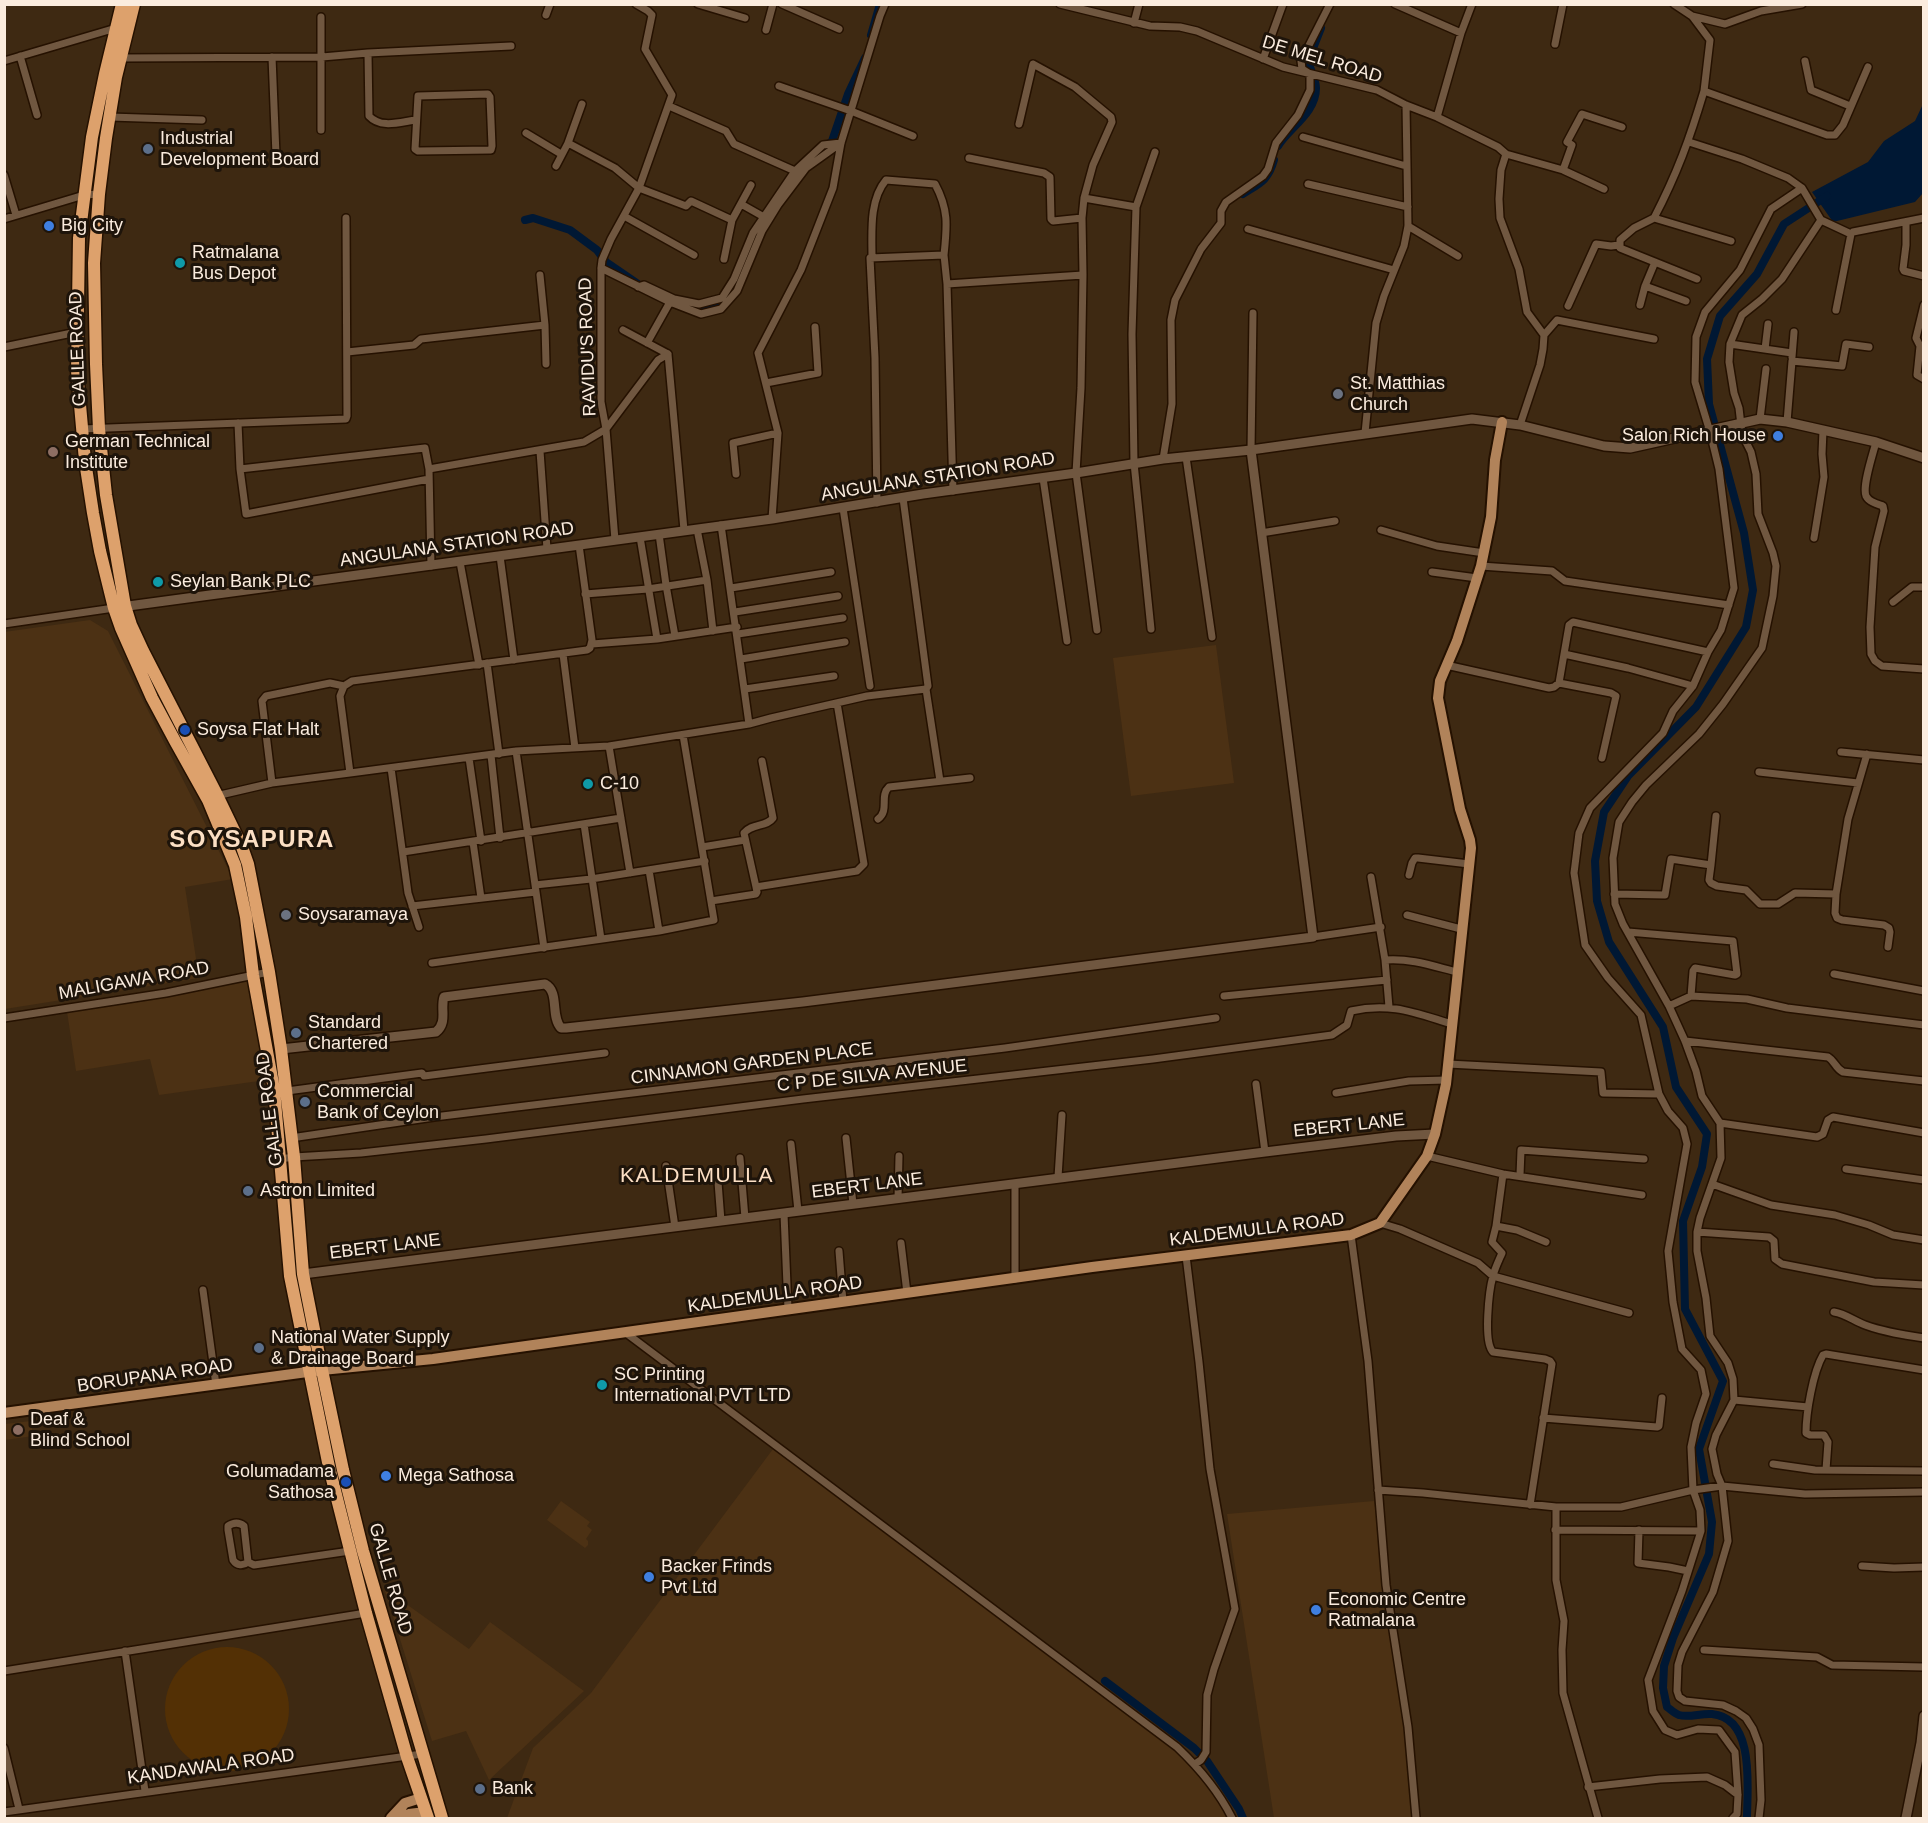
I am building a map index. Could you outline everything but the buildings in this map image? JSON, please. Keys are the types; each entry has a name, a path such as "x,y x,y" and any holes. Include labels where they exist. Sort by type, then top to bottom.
{"highway":[{"path":"116,27 122,4"},
{"name":"GALLE ROAD","path":"120,607 99,429 94,263 99,194 110,117 134,4"},
{"name":"GALLE ROAD","path":"116,27 92,137 79,238 77,371 85,461 100,551 120,607 131,625 213,798 242,847 248,864 269,972 287,1091 303,1274 329,1467 366,1613 407,1757 427,1815"},
{"name":"GALLE ROAD","path":"213,798 235,865 246,917 253,975 272,1079 290,1276 363,1551 440,1813"},
{"path":"421,1798 434,1795"},
{"path":"427,1815 440,1813"}],"main road":[{"path":"1380,1223 1427,1156 1435,1134 1447,1080 1470,840 1460,809 1438,698 1440,681 1457,641 1481,566 1491,517 1495,460 1502,422"},
{"name":"KALDEMULLA ROAD","path":"316,1371 434,1359 1092,1267 1352,1235 1380,1223"},
{"name":"BORUPANA ROAD","path":"4,1413 316,1371"},
{"path":"392,1818 405,1803 421,1798"},
{"path":"392,1818 409,1814 427,1815"}],"street":[{"path":"546,15 550,4"},
{"path":"636,4 648,10 652,18 645,49 672,95 669,106 726,131 734,144 795,171"},
{"path":"698,4 745,18"},
{"path":"766,30 773,4"},
{"path":"782,4 839,29"},
{"path":"772,519 778,433 758,353 805,260 832,188 846,109 885,4"},
{"name":"DE MEL ROAD","path":"1060,4 1149,26 1180,27 1197,31 1283,67 1377,90 1498,147 1506,154"},
{"path":"1134,23 1139,4"},
{"path":"1263,59 1283,4"},
{"path":"1163,459 1172,404 1171,320 1175,300 1202,249 1221,223 1221,211 1226,202 1263,176 1268,169 1276,143 1298,115 1310,90 1310,74 1302,69 1301,61 1330,4"},
{"path":"1395,4 1461,33"},
{"path":"1437,117 1461,33 1472,4"},
{"path":"1555,44 1563,4"},
{"path":"1619,245 1620,240 1634,228 1654,218 1689,142 1704,91 1710,40 1692,16 1674,4"},
{"path":"1692,16 1725,24 1761,11 1802,4"},
{"path":"321,17 321,130"},
{"path":"4,61 116,27"},
{"path":"121,58 322,57 511,46"},
{"path":"368,53 369,116 380,124 416,120"},
{"path":"20,56 38,115"},
{"path":"272,57 276,155"},
{"path":"1805,61 1811,90 1850,106"},
{"path":"1019,124 1033,64 1075,87 1111,117 1112,122 1094,165 1084,198 1082,218 1081,388 1076,473 1097,630"},
{"path":"1704,91 1827,135 1835,135 1843,125 1868,67"},
{"path":"779,86 914,136"},
{"path":"488,94 490,97 491,150 416,150 416,120 418,96 488,94"},
{"path":"556,166 568,143 582,104"},
{"path":"1365,433 1377,323 1384,296 1404,246 1408,226 1406,105"},
{"name":"RAVIDU'S ROAD","path":"615,540 606,429 601,402 602,264 639,188 669,106"},
{"path":"1563,170 1572,146 1567,141 1582,114 1622,127"},
{"path":"110,117 202,120"},
{"path":"526,133 561,154"},
{"path":"1304,137 1406,166"},
{"path":"1689,142 1742,159 1788,178 1804,190 1820,219 1851,234"},
{"path":"568,143 615,168 639,188 686,206 691,201 732,220"},
{"path":"641,286 674,299 699,304 722,298 734,279 753,233 795,171 823,146 841,143"},
{"path":"602,264 670,302 701,314 721,309 737,291 762,231 778,205 806,168 841,143"},
{"path":"1151,629 1134,463 1132,334 1136,207 1155,152"},
{"path":"1520,425 1540,365 1544,349 1544,334 1527,312 1519,269 1500,218 1501,170 1506,154 1563,170 1604,189"},
{"path":"969,158 1044,173 1050,177 1051,219 1053,221 1082,218"},
{"path":"4,175 16,215"},
{"path":"877,503 870,261 872,257 872,217 881,187 886,180 935,184 945,207 947,224 944,255 947,284 953,491"},
{"path":"1308,184 1408,207"},
{"path":"724,260 732,220 751,185"},
{"path":"1733,1818 1737,1814 1738,1795 1735,1752 1719,1730 1698,1729 1677,1735 1665,1730 1653,1711 1648,1680 1701,1531 1691,1447 1695,1423 1706,1394 1701,1370 1682,1349 1673,1302 1668,1251 1687,1144 1683,1128 1668,1111 1659,1094 1641,1015 1608,978 1585,945 1574,873 1579,833 1590,808 1663,733 1674,711 1693,686 1708,652 1722,630 1734,588 1719,469 1711,431 1695,382 1696,337 1705,312 1740,270 1771,208 1804,190"},
{"path":"4,219 84,195 99,194"},
{"path":"1084,198 1136,207"},
{"path":"741,204 764,217"},
{"path":"624,216 694,255"},
{"path":"82,429 346,419 346,218"},
{"path":"1654,218 1731,241"},
{"path":"1851,234 1923,218"},
{"path":"1759,1818 1761,1800 1759,1745 1746,1718 1737,1710 1723,1705 1685,1701 1679,1697 1677,1691 1678,1665 1682,1652 1713,1592 1728,1541 1721,1486 1712,1449 1716,1435 1734,1400 1733,1379 1728,1363 1710,1336 1697,1251 1700,1218 1721,1158 1720,1123 1702,1096 1685,1041 1669,1006 1615,904 1613,858 1619,822 1632,802 1699,734 1724,704 1757,657 1765,636 1776,566 1758,514 1756,474 1751,452 1736,424 1739,408 1729,362 1730,344 1742,315 1782,279 1820,219"},
{"path":"1906,222 1903,269 1923,276"},
{"path":"1408,226 1458,256"},
{"path":"1248,229 1394,270"},
{"path":"1836,310 1851,234"},
{"path":"1568,306 1596,244 1619,245"},
{"path":"1619,245 1620,248 1697,279"},
{"path":"872,257 944,255"},
{"path":"1640,305 1655,262"},
{"path":"540,275 546,364"},
{"path":"947,284 1083,275"},
{"path":"1645,286 1686,301"},
{"path":"647,343 670,302"},
{"path":"1923,305 1916,338 1920,346 1917,375 1923,379"},
{"path":"1253,313 1251,450 1312,936"},
{"path":"1544,334 1557,320 1654,339"},
{"path":"1765,349 1767,324"},
{"path":"346,352 414,345 420,339 545,325"},
{"path":"766,383 818,373 814,327"},
{"path":"623,330 668,354"},
{"path":"4,346 77,332"},
{"path":"1787,422 1794,332"},
{"path":"1730,344 1792,353"},
{"path":"1792,362 1842,366 1846,344 1869,348"},
{"path":"429,469 584,442 606,429 658,360 668,354"},
{"path":"668,354 684,530"},
{"path":"1760,419 1766,369"},
{"name":"ANGULANA STATION ROAD","path":"120,607 772,519 1134,463 1251,450 1472,418 1520,425 1604,446 1630,448 1711,431"},
{"path":"1711,431 1760,419 1787,422 1876,442 1923,458"},
{"path":"238,423 240,469 245,513 248,515 429,479"},
{"path":"1814,538 1824,477 1823,430"},
{"path":"736,474 732,445 734,443 778,433"},
{"path":"1876,442 1865,488 1866,496 1870,501 1883,506 1884,511 1875,547 1870,627 1871,654 1882,666 1923,669"},
{"path":"240,469 423,447 426,449 429,469 431,566"},
{"path":"540,451 547,549"},
{"path":"1186,457 1212,637"},
{"path":"1043,478 1067,640"},
{"path":"903,498 928,686 926,689 940,781"},
{"path":"843,508 870,686"},
{"path":"1262,532 1335,521"},
{"path":"721,525 749,724"},
{"path":"697,529 707,580 713,631"},
{"path":"1381,530 1437,546 1484,553"},
{"path":"659,534 675,636"},
{"path":"640,537 657,639"},
{"path":"579,545 592,644"},
{"path":"500,556 514,660"},
{"path":"460,562 479,665"},
{"path":"1481,566 1552,571 1565,581 1729,605"},
{"path":"731,588 831,572"},
{"path":"1432,572 1477,578"},
{"path":"585,594 648,589 707,580"},
{"path":"1893,602 1911,587 1923,587"},
{"path":"735,612 838,596"},
{"path":"4,624 120,607"},
{"path":"350,773 340,696 344,686 352,681 563,654 587,650 592,644 843,618"},
{"path":"1446,665 1549,688 1554,687 1559,683 1569,625 1573,622 1708,652"},
{"path":"741,659 845,642"},
{"path":"563,654 575,748"},
{"path":"1564,654 1628,668 1693,686"},
{"path":"487,663 499,754"},
{"path":"745,688 834,675"},
{"path":"272,783 263,698 330,683 344,686"},
{"path":"1559,683 1611,693 1616,696 1602,758"},
{"path":"213,798 272,783 516,751 609,746 683,735 749,724 867,696 926,689"},
{"path":"756,887 857,871 863,868 837,703"},
{"path":"432,963 659,931 714,920 683,735"},
{"path":"609,746 630,873"},
{"path":"516,751 544,948"},
{"path":"1841,752 1923,760"},
{"path":"1867,754 1848,819 1835,913 1837,918 1884,925 1889,928 1888,947"},
{"path":"491,755 500,838"},
{"path":"469,758 481,841"},
{"path":"711,901 757,892 744,833 751,826 770,822 773,818 762,761"},
{"path":"391,768 412,906 419,927"},
{"path":"1759,772 1858,783"},
{"path":"878,819 883,815 885,790 889,787 970,778"},
{"path":"1716,816 1709,880 1711,883 1746,890 1760,904 1778,904 1795,893 1836,894"},
{"path":"403,852 621,818"},
{"path":"584,824 601,939"},
{"path":"702,847 745,840"},
{"path":"473,842 481,898"},
{"path":"1409,875 1415,858 1468,864"},
{"path":"1614,894 1665,895 1671,859 1711,865"},
{"path":"412,906 481,898 705,861"},
{"path":"649,870 659,931"},
{"path":"1371,877 1381,927 1389,1007"},
{"path":"1407,915 1461,929"},
{"path":"281,1049 436,1032 443,1021 444,997 545,984 552,992 555,1020 561,1028 566,1028 803,1002 1381,927"},
{"path":"1628,932 1735,942 1737,974 1695,968 1691,996"},
{"path":"1385,960 1400,959 1420,962 1457,972"},
{"name":"MALIGAWA ROAD","path":"4,1018 166,993 269,972"},
{"path":"1834,974 1923,991"},
{"path":"1224,996 1387,980"},
{"path":"1669,1006 1691,996 1747,999 1787,1008 1923,1024"},
{"name":"C P DE SILVA AVENUE","path":"280,1160 379,1151 791,1100 1153,1059 1332,1035 1347,1025 1351,1011 1372,1006 1411,1011 1452,1024"},
{"name":"CINNAMON GARDEN PLACE","path":"291,1138 424,1118 1005,1048 1216,1018"},
{"path":"1685,1041 1828,1058 1843,1072 1923,1081"},
{"path":"287,1091 422,1073 424,1076 605,1053"},
{"path":"1448,1064 1601,1072 1603,1093 1659,1094"},
{"path":"1335,1093 1408,1081 1447,1080"},
{"path":"1256,1084 1265,1152"},
{"path":"1058,1178 1062,1115"},
{"path":"1720,1123 1817,1137 1823,1134 1828,1120 1833,1117 1923,1133"},
{"name":"EBERT LANE","path":"303,1274 1265,1152 1395,1136 1435,1134"},
{"path":"846,1137 853,1204"},
{"path":"791,1144 798,1211"},
{"path":"1520,1175 1521,1150 1644,1159"},
{"path":"898,1200 899,1156"},
{"path":"1427,1156 1503,1174 1642,1195"},
{"path":"740,1158 744,1218"},
{"path":"666,1166 675,1227"},
{"path":"717,1169 721,1221"},
{"path":"1846,1169 1923,1180"},
{"path":"1503,1174 1492,1242 1502,1253 1493,1276 1487,1328 1488,1347 1493,1352 1545,1359 1552,1364 1530,1505"},
{"path":"1015,1184 1015,1278"},
{"path":"1712,1184 1771,1204 1835,1215 1893,1235 1923,1240"},
{"path":"784,1214 788,1309"},
{"path":"1380,1223 1400,1229 1478,1263 1493,1276 1629,1312"},
{"path":"1496,1226 1517,1230 1546,1242"},
{"path":"1697,1232 1769,1237 1774,1241 1775,1259 1782,1264 1874,1282 1923,1285"},
{"path":"1352,1235 1368,1361 1386,1585 1408,1727 1416,1818"},
{"path":"901,1243 907,1293"},
{"path":"839,1251 843,1302"},
{"path":"1186,1256 1210,1469 1235,1609 1207,1695 1206,1752 1198,1762"},
{"path":"204,1290 216,1385"},
{"path":"1834,1312 1875,1328 1923,1338"},
{"path":"626,1333 1027,1636 1198,1762 1232,1818"},
{"path":"1826,1470 1828,1442 1824,1435 1806,1433 1808,1407 1823,1355 1923,1370"},
{"path":"1543,1418 1657,1427 1659,1426 1662,1398"},
{"path":"1734,1400 1808,1407"},
{"path":"1773,1464 1826,1470 1923,1470"},
{"path":"1378,1490 1556,1507 1621,1507 1721,1486 1805,1494 1923,1492"},
{"path":"1556,1507 1556,1580 1564,1621 1563,1693 1598,1818"},
{"path":"248,1562 244,1526 241,1523 232,1523 228,1526 228,1530 233,1560 239,1565 248,1562 255,1565 350,1551"},
{"path":"1555,1530 1701,1531"},
{"path":"1639,1530 1638,1563 1688,1572"},
{"path":"1862,1566 1894,1569 1923,1567"},
{"path":"4,1671 366,1613"},
{"path":"1704,1650 1817,1657 1832,1665 1923,1667"},
{"path":"125,1652 145,1791"},
{"path":"1906,1818 1921,1743 1923,1716"},
{"path":"4,1748 19,1809"},
{"name":"KANDAWALA ROAD","path":"4,1812 422,1754"},
{"path":"1588,1787 1707,1776 1738,1795"}],"shaded area":[{"path":"90,620 108,631 233,879 185,887 199,978 5,1009 4,632"},
{"path":"1216,645 1234,783 1131,796 1113,658"},
{"path":"250,979 266,1080 159,1095 150,1059 76,1071 66,1005"},
{"name":"Deaf & Blind School","path":"31,1421 33,1436 5,1440 5,1424"},
{"path":"776,1445 1177,1747 1234,1818 507,1818 533,1748 591,1693"},
{"path":"561,1501 590,1522 587,1526 592,1530 586,1539 588,1545 585,1548 547,1520"},
{"name":"Economic Centre Ratmalana","path":"1374,1501 1405,1706 1416,1818 1274,1818 1227,1514"},
{"path":"384,1588 469,1649 490,1622 584,1691 489,1780 466,1731 432,1741"},
{"path":"227,1647 251,1652 271,1665 284,1685 289,1709 284,1733 271,1753 251,1766 227,1771 203,1766 183,1753 170,1733 165,1709 170,1685 183,1665 203,1652"}],"water":[{"path":"1923,104 1923,193 1915,202 1833,222 1812,192 1868,162 1884,141 1915,121"}],"waterway":[{"path":"871,35 880,4"},
{"path":"1278,146 1307,112 1315,97 1316,85 1308,61 1321,28"},
{"path":"825,147 832,141 848,94 865,58"},
{"path":"1243,194 1266,177 1274,160"},
{"path":"1747,1818 1748,1773 1742,1741 1736,1728 1726,1718 1712,1714 1687,1716 1676,1714 1667,1707 1663,1688 1664,1666 1673,1638 1709,1554 1712,1522 1699,1449 1723,1381 1685,1309 1683,1221 1702,1167 1707,1134 1676,1087 1663,1027 1609,942 1597,901 1595,861 1604,812 1628,776 1696,707 1746,627 1753,590 1744,533 1709,404 1707,359 1720,316 1757,274 1784,224 1827,196"},
{"path":"525,220 533,218 570,230 597,250 606,262 644,288"},
{"path":"685,306 713,307 729,294 763,223"},
{"path":"1105,1681 1194,1748 1207,1761 1243,1818"}],"place":[{"name":"Industrial Development Board","path":"148,149"},
{"name":"Big City","path":"49,226"},
{"name":"Ratmalana Bus Depot","path":"180,263"},
{"name":"St. Matthias Church","path":"1338,394"},
{"name":"Salon Rich House","path":"1778,436"},
{"name":"German Technical Institute","path":"53,452"},
{"name":"Seylan Bank PLC","path":"158,582"},
{"name":"Soysa Flat Halt","path":"185,730"},
{"name":"C-10","path":"588,784"},
{"name":"Soysaramaya","path":"286,915"},
{"name":"Standard Chartered","path":"296,1033"},
{"name":"Commercial Bank of Ceylon","path":"305,1102"},
{"name":"Astron Limited","path":"248,1191"},
{"name":"National Water Supply & Drainage Board","path":"259,1348"},
{"name":"SC Printing International PVT LTD","path":"602,1385"},
{"name":"Deaf & Blind School","path":"18,1430"},
{"name":"Mega Sathosa","path":"386,1476"},
{"name":"Golumadama Sathosa","path":"346,1482"},
{"name":"Backer Frinds Pvt Ltd","path":"649,1577"},
{"name":"Economic Centre Ratmalana","path":"1316,1610"},
{"name":"Bank","path":"480,1789"}],"district":[{"name":"SOYSAPURA","path":"252,840"},
{"name":"KALDEMULLA","path":"697,1176"}]}
